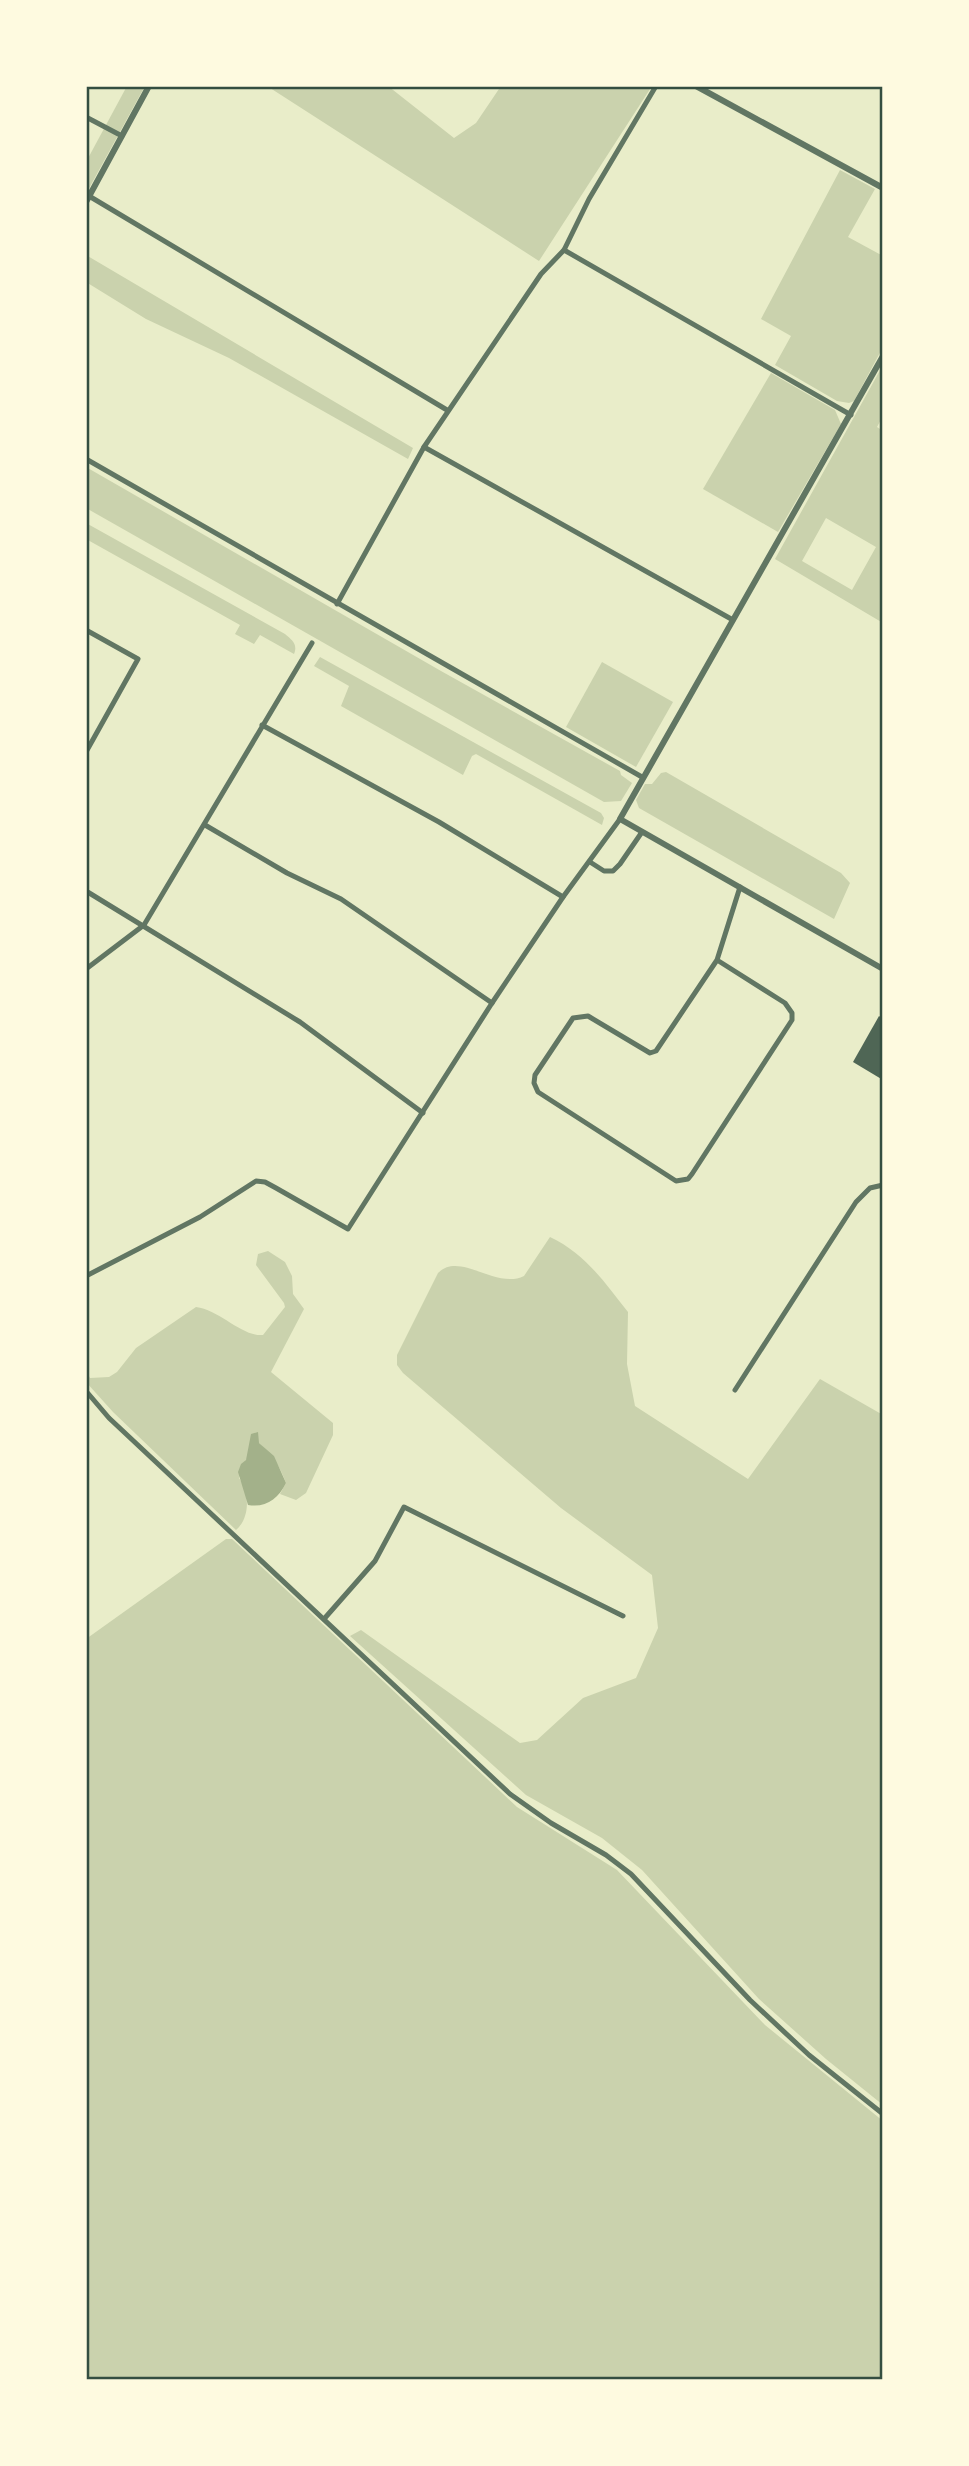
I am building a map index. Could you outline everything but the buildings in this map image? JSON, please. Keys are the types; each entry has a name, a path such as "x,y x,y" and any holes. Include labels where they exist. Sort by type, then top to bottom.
{"street":[{"path":"149,86 88,199 447,410"},
{"path":"337,604 424,447 541,274 564,250 589,199 656,86"},
{"path":"696,86 883,188"},
{"path":"86,117 122,136"},
{"path":"564,250 852,415"},
{"path":"86,1276 200,1217 256,1181 265,1182 348,1229 492,1003 620,819 852,415 883,356"},
{"path":"424,447 733,621"},
{"path":"86,459 642,777"},
{"path":"86,630 138,659 86,752"},
{"path":"86,969 144,925 312,643"},
{"path":"262,725 451,828 564,897"},
{"path":"620,819 883,969"},
{"path":"205,825 287,873 341,899 492,1003"},
{"path":"590,862 604,871 613,871 642,832"},
{"path":"717,960 785,1003 792,1013 792,1020 692,1174 688,1179 677,1181 538,1092 534,1083 535,1075 572,1018 577,1016 588,1016 650,1054 656,1051 717,960 740,887"},
{"path":"86,891 300,1022 423,1113"},
{"path":"735,1390 856,1202 870,1188 883,1185"},
{"path":"86,1391 109,1418 510,1794 631,1874 762,2011 809,2055 883,2114"},
{"path":"324,1619 375,1561 404,1507 623,1616"}],"shaded area":[{"path":"127,86 145,86 87,192 86,162"},
{"path":"267,86 388,86 454,138 476,123 501,86 652,86 539,261"},
{"path":"840,170 875,189 848,237 883,256 883,347 854,401 849,403 837,401 775,365 791,336 761,319"},
{"path":"86,255 413,448 408,459 229,358 146,319 86,282"},
{"path":"883,365 883,416 877,427 883,431 883,623 775,559","holes":["826,518 876,547 852,590 802,561"]},
{"path":"771,373 835,410 841,424 778,532 703,489"},
{"path":"86,467 620,771 621,775 632,783 621,801 604,802 86,508"},
{"path":"86,523 285,634 295,645 294,654 260,635 254,644 235,634 240,625 86,539"},
{"path":"320,657 601,813 604,818 602,825 476,754 472,756 463,775 341,706 349,686 314,666"},
{"path":"602,662 673,702 636,767 566,727"},
{"path":"666,772 841,873 850,883 834,919 639,808 636,800 645,784 652,784 661,773"},
{"path":"550,1237 584,1260 628,1312 627,1364 635,1406 748,1479 820,1379 883,1415 883,2105 759,1999 642,1870 602,1838 526,1795 350,1636 361,1630 520,1743 537,1740 583,1698 636,1678 658,1628 652,1575 561,1508 397,1365 397,1355 438,1273 447,1267 457,1266 502,1278 524,1276"},
{"path":"268,1251 285,1262 292,1276 293,1294 304,1309 271,1372 333,1423 333,1435 306,1493 296,1500 280,1494 286,1483 284,1477 275,1461 259,1443 246,1460 239,1478 243,1484 247,1505 244,1519 236,1530 113,1412 86,1382 86,1371 90,1378 109,1377 117,1372 136,1348 196,1307 214,1313 247,1332 263,1335 285,1307 256,1265 258,1254"},
{"path":"258,1432 259,1443 274,1456 286,1483 271,1501 254,1506 248,1505 238,1472 246,1460 251,1434"},
{"path":"226,1539 232,1539 517,1807 617,1870 765,2025 883,2121 883,2380 86,2380 86,1639"}]}
